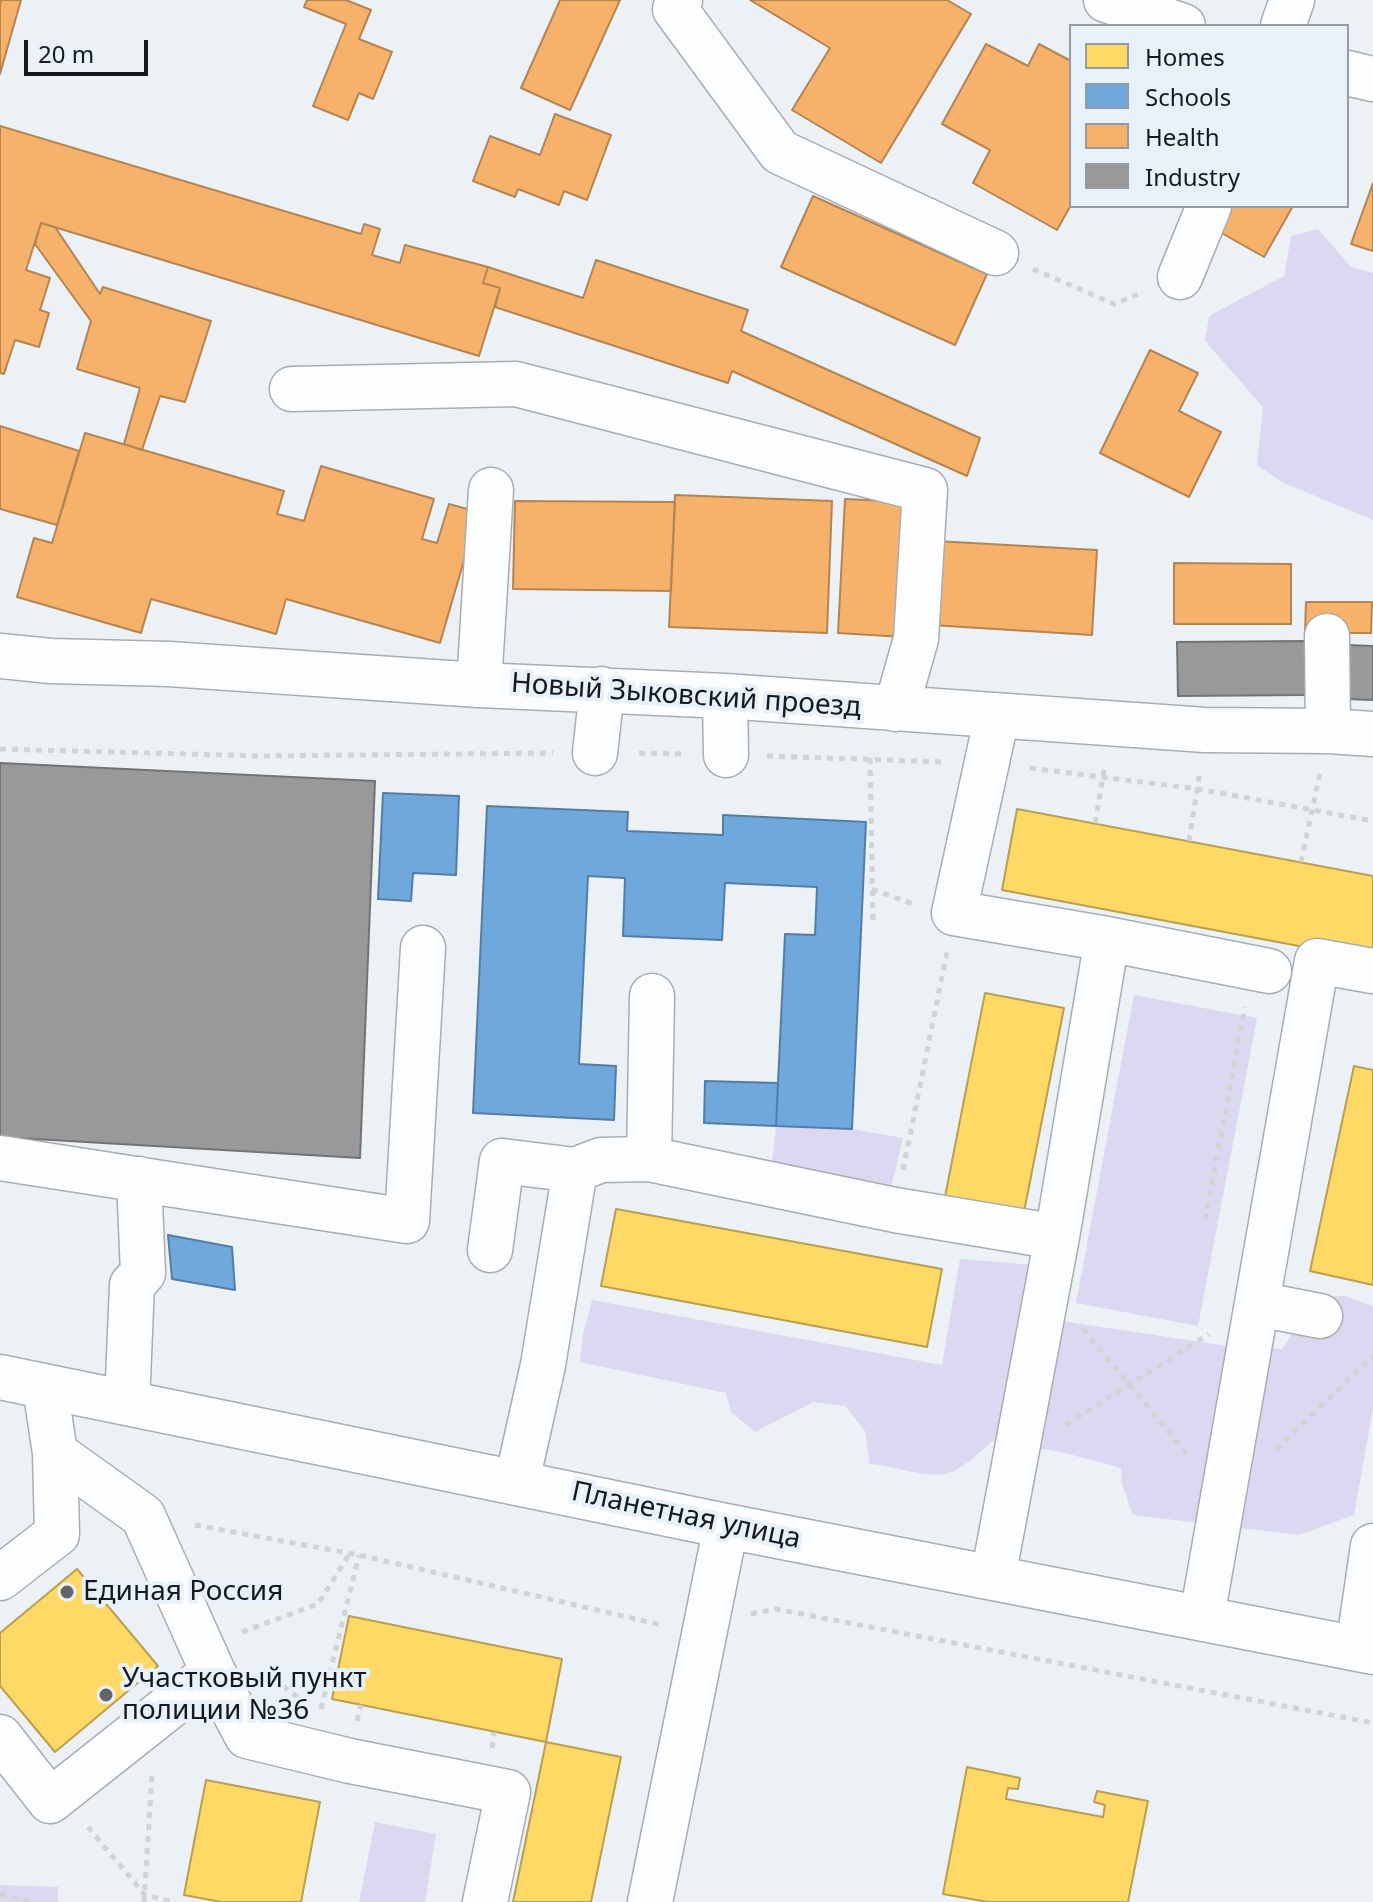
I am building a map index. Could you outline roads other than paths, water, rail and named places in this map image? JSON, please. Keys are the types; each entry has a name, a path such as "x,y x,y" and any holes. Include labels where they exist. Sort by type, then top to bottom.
{"street":[{"path":"680,0 675,9 780,152 996,253"},
{"path":"1106,0 1177,24"},
{"path":"1284,24 1292,0"},
{"path":"1349,73 1373,79"},
{"path":"1180,277 1208,208"},
{"path":"292,389 516,384 925,490 916,639 896,709"},
{"path":"479,685 491,490"},
{"path":"1327,636 1328,731"},
{"name":"Новый Зыковский проезд","path":"0,656 479,685 725,696 1205,730 1373,734"},
{"path":"595,753 602,689"},
{"path":"725,696 726,755"},
{"path":"997,716 954,913 1261,969"},
{"path":"993,1577 1057,1237 1107,939"},
{"path":"0,1158 407,1221 423,948"},
{"path":"1202,1617 1317,961 1373,971"},
{"path":"649,1159 652,996"},
{"path":"490,1250 502,1161 575,1170 601,1160 649,1159 895,1210 1057,1237"},
{"path":"517,1481 543,1365 575,1170"},
{"path":"127,1403 132,1285 143,1273 139,1179"},
{"path":"1258,1304 1320,1316"},
{"name":"Планетная улица","path":"0,1377 726,1526 1365,1650"},
{"path":"0,1578 57,1534 55,1453 45,1387"},
{"path":"55,1453 143,1516 206,1658 247,1736 350,1761 508,1792 485,1902"},
{"path":"650,1902 726,1526"},
{"path":"1365,1650 1373,1546"},
{"path":"0,1737 50,1801 156,1718 206,1658"}],"place":[{"name":"Единая Россия","path":"67,1592"},
{"name":"Участковый пункт полиции №36","path":"106,1695"}]}
